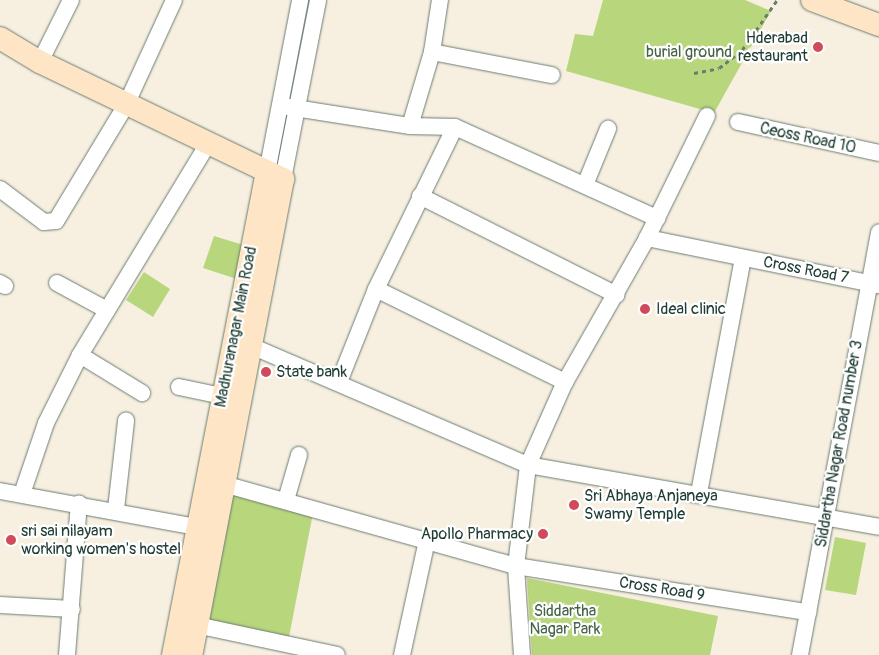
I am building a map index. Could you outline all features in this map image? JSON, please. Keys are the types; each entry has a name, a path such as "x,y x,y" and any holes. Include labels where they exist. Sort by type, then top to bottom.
{"street":[{"path":"40,62 71,0"},
{"path":"0,189 44,222 56,220 126,105 174,0"},
{"name":"Madhuranagar Main Road","path":"290,108 300,0"},
{"path":"410,126 432,52 440,0"},
{"path":"812,0 879,26"},
{"name":"Madhuranagar Main Road","path":"191,655 189,623 275,176 314,1"},
{"path":"0,38 40,62 275,176"},
{"path":"432,52 552,74"},
{"path":"290,108 410,126 455,127 657,218"},
{"path":"522,655 516,566 528,465 565,382 617,295 707,116"},
{"name":"Ceoss Road 10","path":"738,122 879,154"},
{"path":"339,382 376,289 455,127"},
{"path":"585,185 608,129"},
{"path":"22,494 46,423 80,355 208,144"},
{"path":"420,196 617,295"},
{"name":"Siddartha Nagar Road number 3","path":"800,655 874,284 879,232"},
{"name":"Cross Road 7","path":"647,238 874,284"},
{"path":"699,492 743,258"},
{"path":"57,283 106,310"},
{"path":"376,289 565,382"},
{"path":"242,342 339,382 528,465 699,492 879,528"},
{"name":"Madhuranagar Main Road","path":"217,482 222,396 242,342"},
{"path":"80,355 142,394"},
{"path":"179,387 222,396"},
{"path":"116,509 126,421"},
{"path":"286,500 299,455"},
{"name":"Cross Road 9","path":"217,482 516,566 808,612"},
{"path":"0,491 116,509 208,529"},
{"path":"67,655 79,503"},
{"path":"402,655 427,540"},
{"path":"0,605 72,609"},
{"path":"189,623 291,650 337,655"},
{"name":"Madhuranagar Main Road","path":"173,655 189,623"}],"path":[{"path":"694,72 719,68 742,50 777,0"}],"green space":[{"name":"burial ground","path":"603,0 745,0 771,11 714,113 566,71 575,34 593,36"},
{"path":"214,236 250,247 240,280 203,268"},
{"path":"144,272 170,289 153,317 126,300"},
{"path":"217,488 313,513 289,637 193,617"},
{"path":"835,537 866,543 856,595 825,590"},
{"name":"Siddartha Nagar Park","path":"527,578 718,616 710,655 532,655"}],"place":[{"name":"Hderabad restaurant","path":"818,47"},
{"name":"Ideal clinic","path":"645,309"},
{"name":"State bank","path":"266,372"},
{"name":"Sri Abhaya Anjaneya Swamy Temple","path":"574,505"},
{"name":"Apollo Pharmacy","path":"543,534"},
{"name":"sri sai nilayam working women's hostel","path":"11,540"}]}
